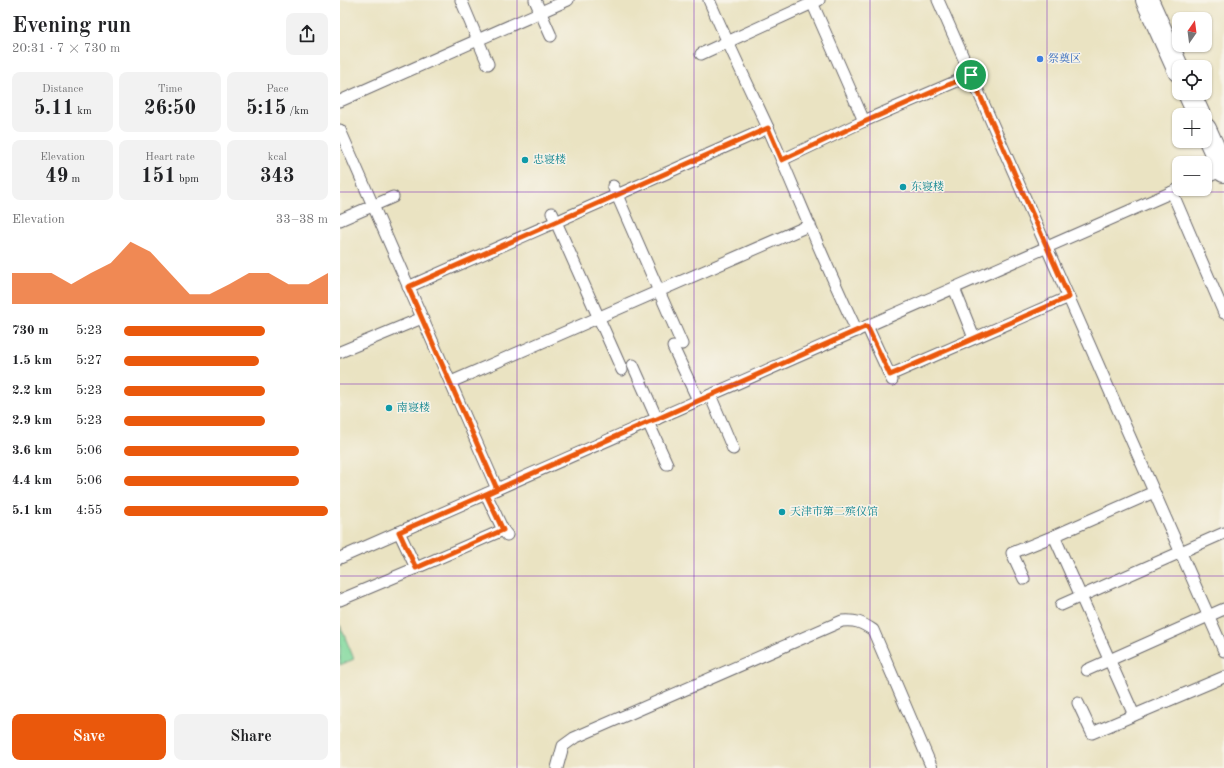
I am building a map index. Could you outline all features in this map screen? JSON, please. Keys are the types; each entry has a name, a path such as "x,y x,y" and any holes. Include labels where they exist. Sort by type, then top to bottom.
{"street":[{"path":"1147,0 1174,60"},
{"path":"1210,148 1217,173"}],"lane":[{"path":"460,0 488,64"},
{"path":"535,0 551,36"},
{"path":"340,101 568,0"},
{"path":"709,0 768,128 832,278 857,331"},
{"path":"938,0 1224,651"},
{"path":"701,54 814,1 864,122"},
{"path":"782,160 971,75"},
{"path":"408,287 615,191 768,128"},
{"path":"340,130 497,489"},
{"path":"615,191 659,291 698,400"},
{"path":"340,558 1172,192"},
{"path":"1178,196 1224,313"},
{"path":"340,220 393,197"},
{"path":"554,218 622,370"},
{"path":"451,382 810,225"},
{"path":"954,288 974,338"},
{"path":"867,326 891,377 974,338 1069,297"},
{"path":"340,352 422,318"},
{"path":"633,365 667,464"},
{"path":"710,395 733,449"},
{"path":"1024,579 1012,553 1154,492"},
{"path":"340,600 505,532 486,494"},
{"path":"399,532 416,568"},
{"path":"1061,605 1224,533"},
{"path":"1054,536 1134,715"},
{"path":"1087,670 1224,608"},
{"path":"557,768 563,746 574,738 842,621 852,620 873,630 932,768"},
{"path":"1078,703 1092,733 1224,677"}],"green space":[{"path":"340,625 354,659 340,665"}],"place":[{"name":"祭奠区","path":"1040,59"},
{"name":"忠寝楼","path":"525,160"},
{"name":"东寝楼","path":"903,187"},
{"name":"南寝楼","path":"389,408"},
{"name":"天津市第二殡仪馆","path":"782,512"}],"route":[{"path":"971,75 782,160 768,128 408,287 497,489 486,494 503,530 416,568 399,532 486,494 648,422 657,419 867,326 890,375 1069,297 971,75"}]}
